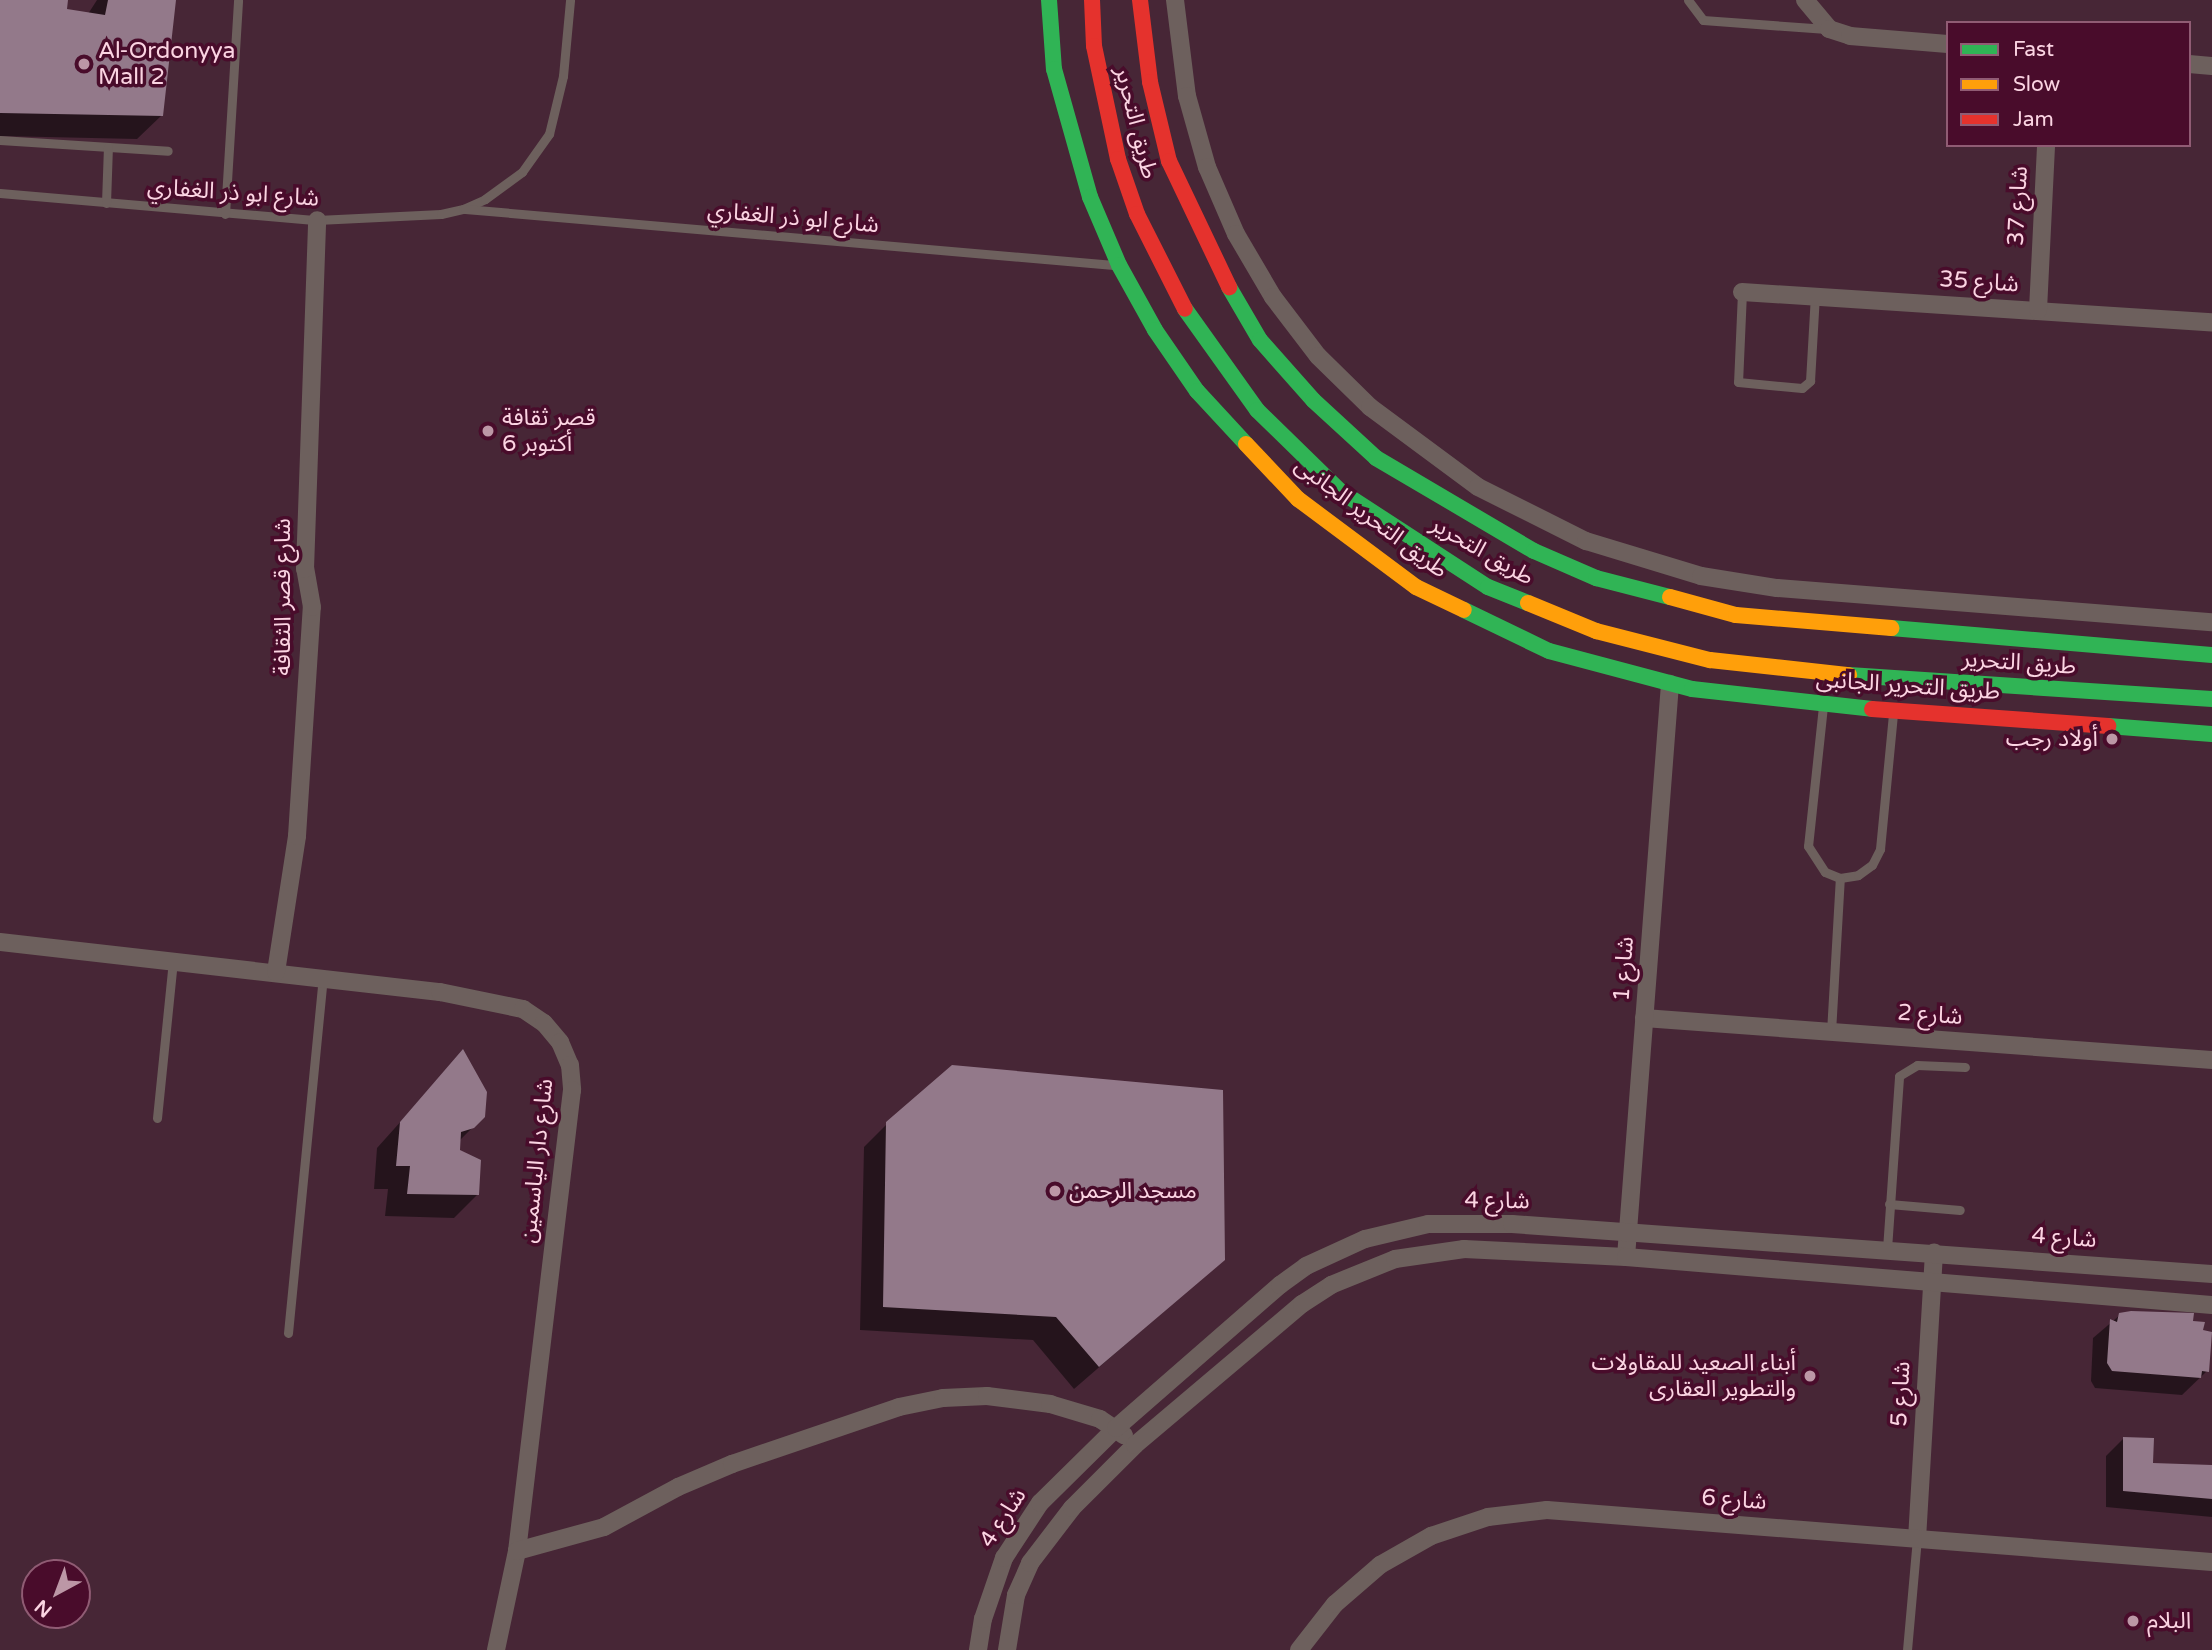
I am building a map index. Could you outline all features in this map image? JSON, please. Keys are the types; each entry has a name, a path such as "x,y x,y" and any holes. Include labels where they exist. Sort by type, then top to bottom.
{"street":[{"name":"طريق التحرير الجانبى","path":"1049,0 1054,69 1090,197 1119,265 1197,391 1245,448 1298,499 1398,575 1482,622 1549,652 1670,684 1823,705 2212,733"},
{"name":"طريق التحرير","path":"1092,0 1094,46 1118,159 1137,214 1189,317 1257,410 1340,491 1488,587 1596,631 1710,660 1785,671 2212,699"},
{"name":"طريق التحرير","path":"1140,0 1150,82 1169,161 1211,256 1260,340 1313,400 1376,458 1431,493 1534,551 1596,578 1736,615 2212,654"},
{"path":"1175,0 1187,96 1207,167 1236,234 1273,297 1318,356 1370,407 1478,487 1586,541 1701,576 1777,588 2212,622"},
{"path":"1808,7 1829,29 1850,36 1946,44"},
{"path":"2191,64 2212,65"},
{"name":"شارع 37","path":"2038,310 2046,147"},
{"name":"شارع قصر الثقافة","path":"276,972 297,836 312,607 305,569 317,220"},
{"name":"شارع 35","path":"1742,292 2212,322"},
{"path":"1398,575 1405,533"},
{"path":"1869,708 1871,675"},
{"name":"شارع 1","path":"1626,1257 1670,684"},
{"name":"شارع دار الياسمين","path":"0,942 440,992 523,1009 544,1023 560,1042 570,1065 572,1090 517,1551 496,1650"},
{"name":"شارع 2","path":"1644,1018 2212,1060"},
{"name":"شارع 4","path":"978,1650 992,1588 1020,1529 1062,1479 1116,1428 1280,1285 1306,1266 1365,1239 1428,1224 1628,1230 2212,1273"},
{"name":"شارع 4","path":"1007,1650 1016,1595 1030,1563 1048,1534 1135,1445 1302,1304 1362,1270 1429,1252 1464,1249 1626,1257 2212,1306"},
{"name":"شارع 5","path":"1917,1539 1934,1253"},
{"path":"517,1551 604,1527 678,1487 732,1464 899,1407 932,1400 986,1396 1050,1404 1116,1428 1135,1445"},
{"name":"شارع 6","path":"1299,1650 1335,1604 1380,1565 1431,1536 1488,1517 1547,1510 2212,1562"}],"lane":[{"path":"225,214 238,0"},
{"name":"شارع ابو ذر الغفاري","path":"0,193 317,220 441,214 463,209 485,199 522,172 549,134 564,76 570,0"},
{"path":"1688,0 1703,20 1829,29"},
{"path":"0,140 168,151"},
{"path":"106,203 108,146"},
{"name":"شارع ابو ذر الغفاري","path":"463,209 1119,265"},
{"path":"1742,292 1738,382 1802,388 1810,381 1815,295"},
{"path":"1823,705 1808,846 1825,872 1840,878 1865,870 1880,849 1894,710"},
{"path":"1831,1032 1840,878"},
{"path":"157,1118 173,961"},
{"path":"288,1333 323,978"},
{"path":"1886,1249 1899,1076 1917,1065 1965,1067"},
{"path":"1889,1204 1960,1210"},
{"path":"1907,1650 1917,1539"}],"building":[{"name":"Al-Ordonyya Mall 2","path":"0,0 68,0 67,9 105,15 108,0 176,0 163,116 0,113"},
{"path":"463,1049 487,1092 485,1117 474,1128 461,1132 460,1150 481,1160 479,1195 407,1194 410,1166 396,1166 400,1122"},
{"name":"مسجد الرحمن","path":"952,1065 1223,1090 1225,1260 1099,1367 1056,1317 883,1307 886,1122"},
{"path":"2119,1313 2194,1313 2193,1321 2205,1322 2203,1330 2212,1332 2209,1372 2202,1371 2201,1378 2112,1371 2107,1363 2110,1319 2117,1322"},
{"path":"2123,1437 2154,1438 2153,1463 2212,1465 2212,1499 2123,1491"}],"traffic: fast":[{"path":"1049,0 1054,69 1090,197 1119,265 1155,330 1197,391 1246,444"},
{"path":"1229,287 1260,340 1313,400 1376,458 1534,551 1596,578 1670,597"},
{"path":"1185,309 1257,410 1340,491 1488,587 1528,603"},
{"path":"1464,610 1549,651 1692,689 1872,709"},
{"path":"1891,628 2212,655"},
{"path":"1849,675 2212,699"},
{"path":"2108,726 2212,734"}],"traffic: slow":[{"path":"1246,444 1298,499 1416,587 1464,610"},
{"path":"1670,597 1736,615 1891,628"},
{"path":"1528,603 1596,631 1710,660 1849,675"}],"traffic: jam":[{"path":"1092,0 1094,46 1118,159 1137,214 1185,309"},
{"path":"1140,0 1150,82 1169,161 1229,287"},
{"path":"1872,709 2108,726"}],"place":[{"name":"Al-Ordonyya Mall 2","path":"84,64"},
{"name":"قصر ثقافة 6 أكتوبر","path":"488,431"},
{"name":"أولاد رجب","path":"2112,739"},
{"name":"مسجد الرحمن","path":"1055,1191"},
{"name":"أبناء الصعيد للمقاولات والتطوير العقارى","path":"1810,1376"},
{"name":"البلام","path":"2133,1621"}]}
